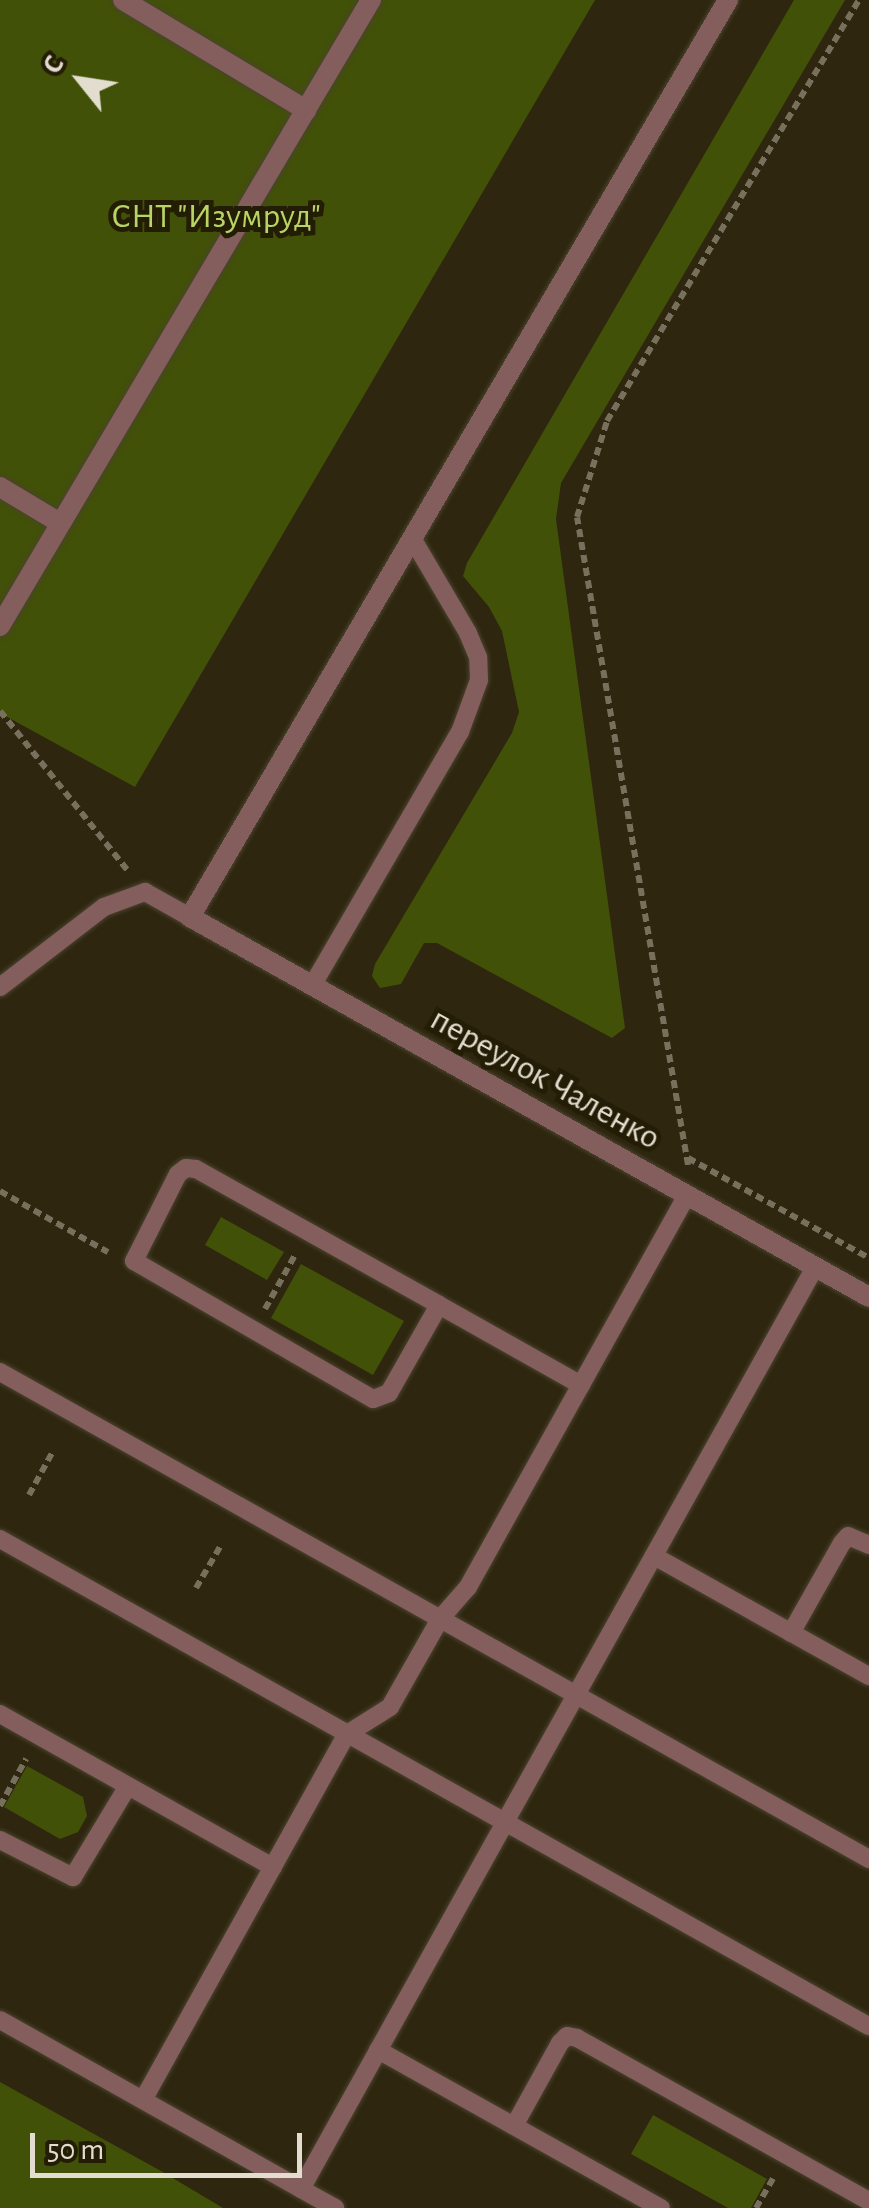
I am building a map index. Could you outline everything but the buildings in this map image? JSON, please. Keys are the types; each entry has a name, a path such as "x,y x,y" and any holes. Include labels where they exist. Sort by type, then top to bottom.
{"street":[{"path":"122,0 306,110"},
{"path":"0,626 370,0"},
{"path":"190,917 728,0"},
{"path":"0,487 60,523"},
{"name":"переулок Чаленко","path":"190,917 869,1297"}],"lane":[{"path":"312,986 460,732 479,680 478,657 468,633 412,538"},
{"path":"0,987 104,907 146,892 190,917"},
{"path":"439,1305 389,1393 373,1399 134,1261 178,1174 186,1168 196,1169 439,1305 581,1385"},
{"path":"143,2100 348,1734 390,1707 440,1619 468,1588 687,1196"},
{"path":"301,2189 815,1267"},
{"path":"0,1372 869,1859"},
{"path":"791,1633 848,1536 869,1545"},
{"path":"0,1539 869,2026"},
{"path":"654,1556 869,1676"},
{"path":"0,1714 273,1867"},
{"path":"0,1840 74,1877 128,1786"},
{"path":"0,2020 335,2208"},
{"path":"514,2126 567,2036 869,2201"},
{"path":"378,2050 661,2208"}],"path":[{"path":"687,1196 687,1158 577,516 607,421 859,0"},
{"path":"0,711 146,892"},
{"path":"687,1158 869,1258"},
{"path":"0,1192 108,1252"},
{"path":"260,1319 297,1251"},
{"path":"29,1495 52,1453"},
{"path":"196,1588 220,1546"},
{"path":"0,1806 26,1758"},
{"path":"756,2208 773,2178"}],"green space":[{"name":"СНТ \"Изумруд\"","path":"0,0 595,0 135,787 0,713"},
{"path":"794,0 845,0 561,483 556,519 625,1028 612,1038 437,943 424,943 401,984 380,988 372,976 375,964 512,733 519,712 502,631 489,607 463,576 467,563"},
{"path":"221,1217 284,1252 267,1280 205,1245"},
{"path":"301,1264 404,1321 373,1375 271,1318"},
{"path":"27,1766 83,1797 87,1816 78,1832 60,1839 4,1807"},
{"path":"0,2082 161,2171 223,2208 0,2208"},
{"path":"653,2115 767,2179 751,2208 728,2208 631,2154"}]}
